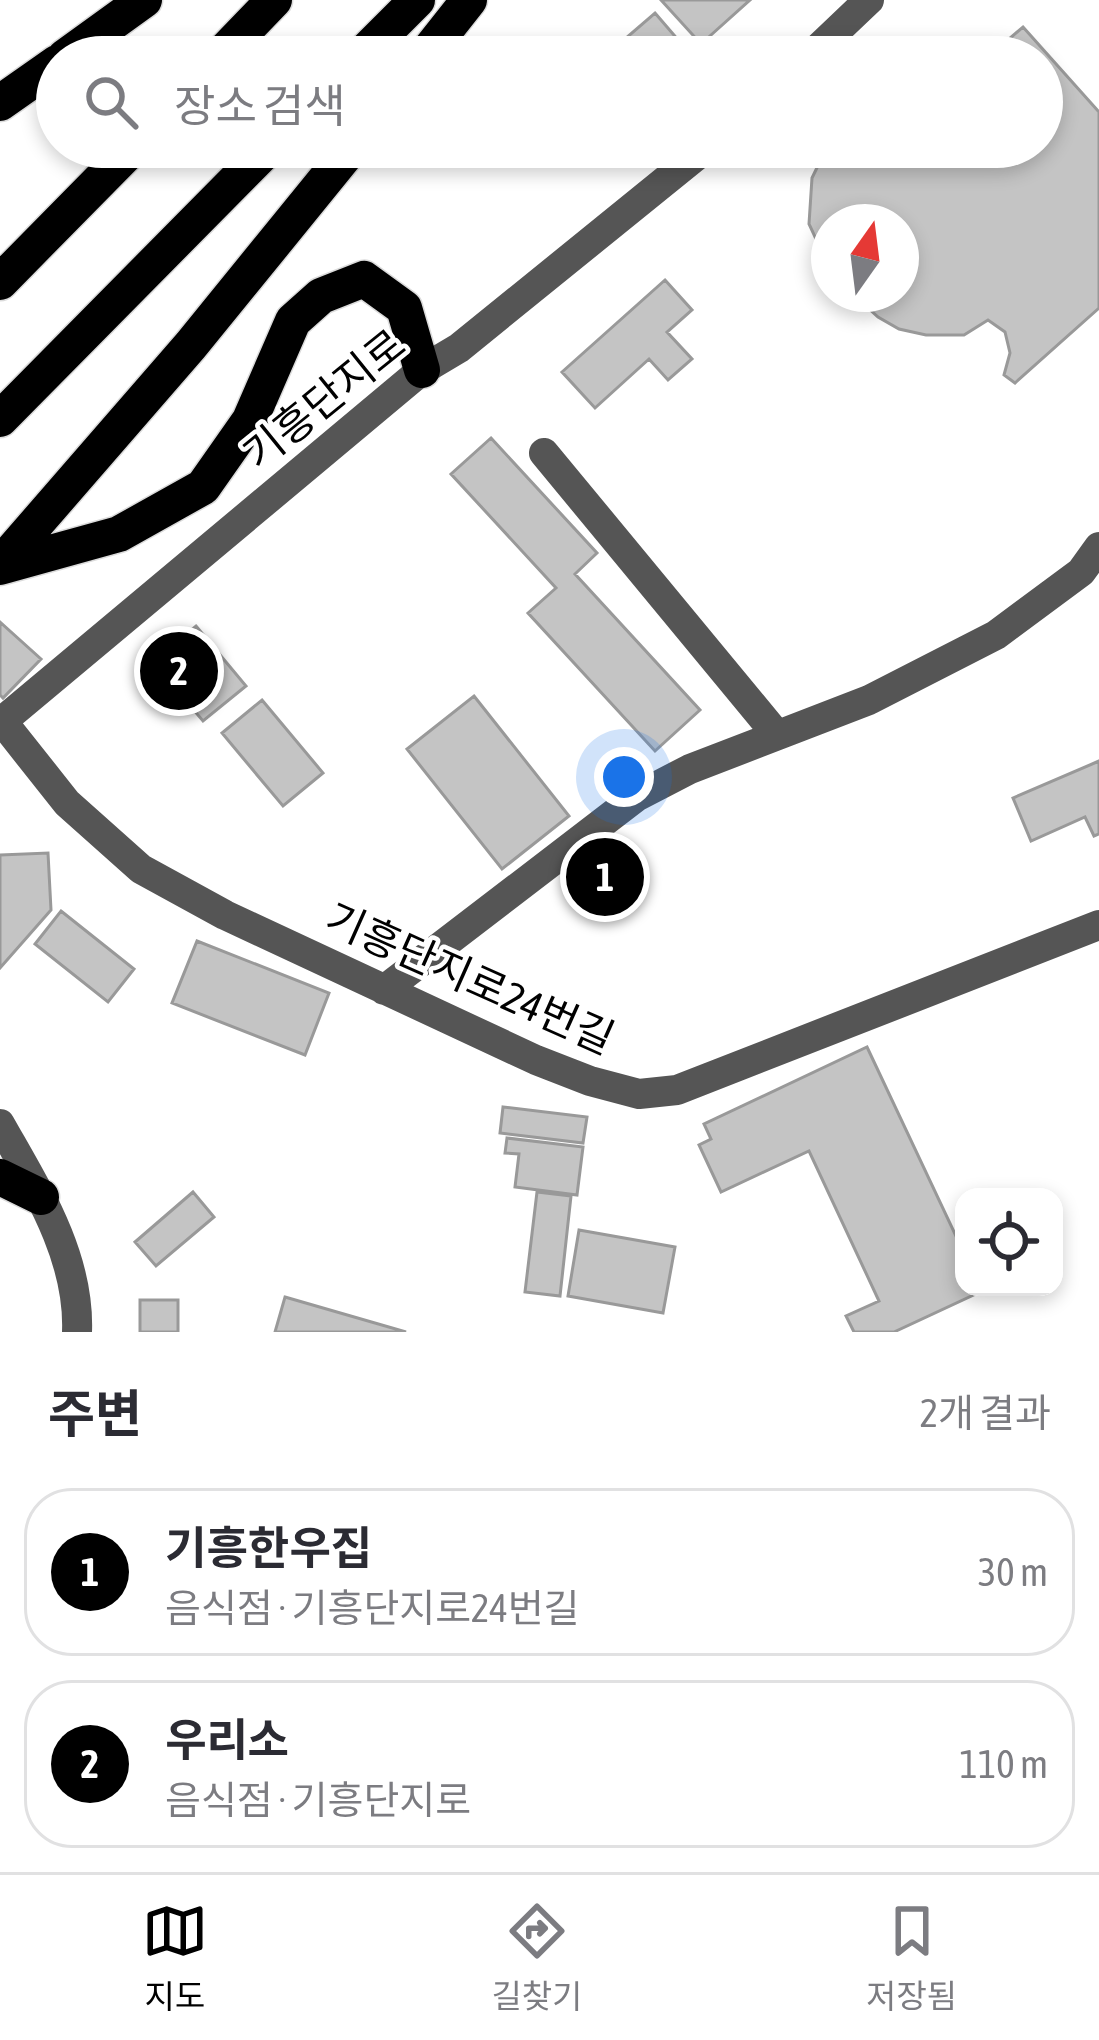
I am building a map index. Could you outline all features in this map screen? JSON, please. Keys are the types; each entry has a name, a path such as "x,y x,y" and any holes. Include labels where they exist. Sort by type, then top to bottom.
{"highway":[{"path":"94,36 144,0"},
{"path":"239,36 274,0"},
{"path":"381,36 417,0"},
{"path":"441,36 470,0"},
{"path":"0,103 36,78"},
{"path":"0,282 112,168"},
{"path":"0,419 248,168"},
{"path":"0,566 191,345 335,168"},
{"path":"0,566 118,534 202,487 250,420 293,321 321,296 364,279 404,308 422,370"},
{"path":"0,1177 41,1197"}],"street":[{"path":"831,36 869,0"},
{"name":"기흥단지로","path":"1,722 422,370 459,348 680,168"},
{"path":"544,453 777,735"},
{"path":"384,990 636,797 690,769 869,700 996,634 1081,572 1099,547"},
{"name":"기흥단지로24번길","path":"1,722 67,803 140,868 224,914 536,1060 639,1094 677,1090 1099,925"},
{"path":"0,1124 60,1239 76,1295 77,1332"}],"building":[{"path":"661,0 750,0 710,36 694,36"},
{"path":"655,13 675,36 628,36"},
{"path":"1063,72 1099,112 1099,308 1015,383 1004,375 1010,353 1005,332 988,320 964,335 926,335 899,329 873,312 919,312 919,204 811,204 811,228 809,224 812,178 817,168 1063,168"},
{"path":"665,280 692,310 667,332 692,359 668,380 649,359 595,408 562,372"},
{"path":"491,438 597,553 575,574 700,710 655,751 528,613 556,588 451,474"},
{"path":"0,622 41,659 3,698 0,695"},
{"path":"196,626 246,686 203,721 153,662"},
{"path":"474,696 569,816 502,869 407,749"},
{"path":"262,700 323,773 283,806 222,733"},
{"path":"1099,761 1099,834 1094,836 1085,817 1031,841 1013,798"},
{"path":"48,853 51,910 0,968 0,855"},
{"path":"61,911 134,969 108,1002 35,944"},
{"path":"197,941 329,993 305,1055 172,1003"},
{"path":"867,1047 955,1234 955,1296 971,1296 894,1332 854,1332 846,1316 879,1301 809,1151 721,1192 699,1145 711,1139 704,1124"},
{"path":"503,1107 587,1117 583,1143 500,1133"},
{"path":"507,1138 583,1147 577,1195 515,1187 519,1154 505,1153"},
{"path":"193,1192 214,1217 156,1266 135,1242"},
{"path":"537,1192 571,1196 560,1296 525,1292"},
{"path":"579,1230 675,1247 663,1313 568,1296"},
{"path":"285,1297 406,1332 275,1332"},
{"path":"140,1300 178,1300 178,1332 140,1332"}],"place":[{"name":"우리소","path":"179,671"},
{"name":"기흥한우집","path":"605,877"}]}
